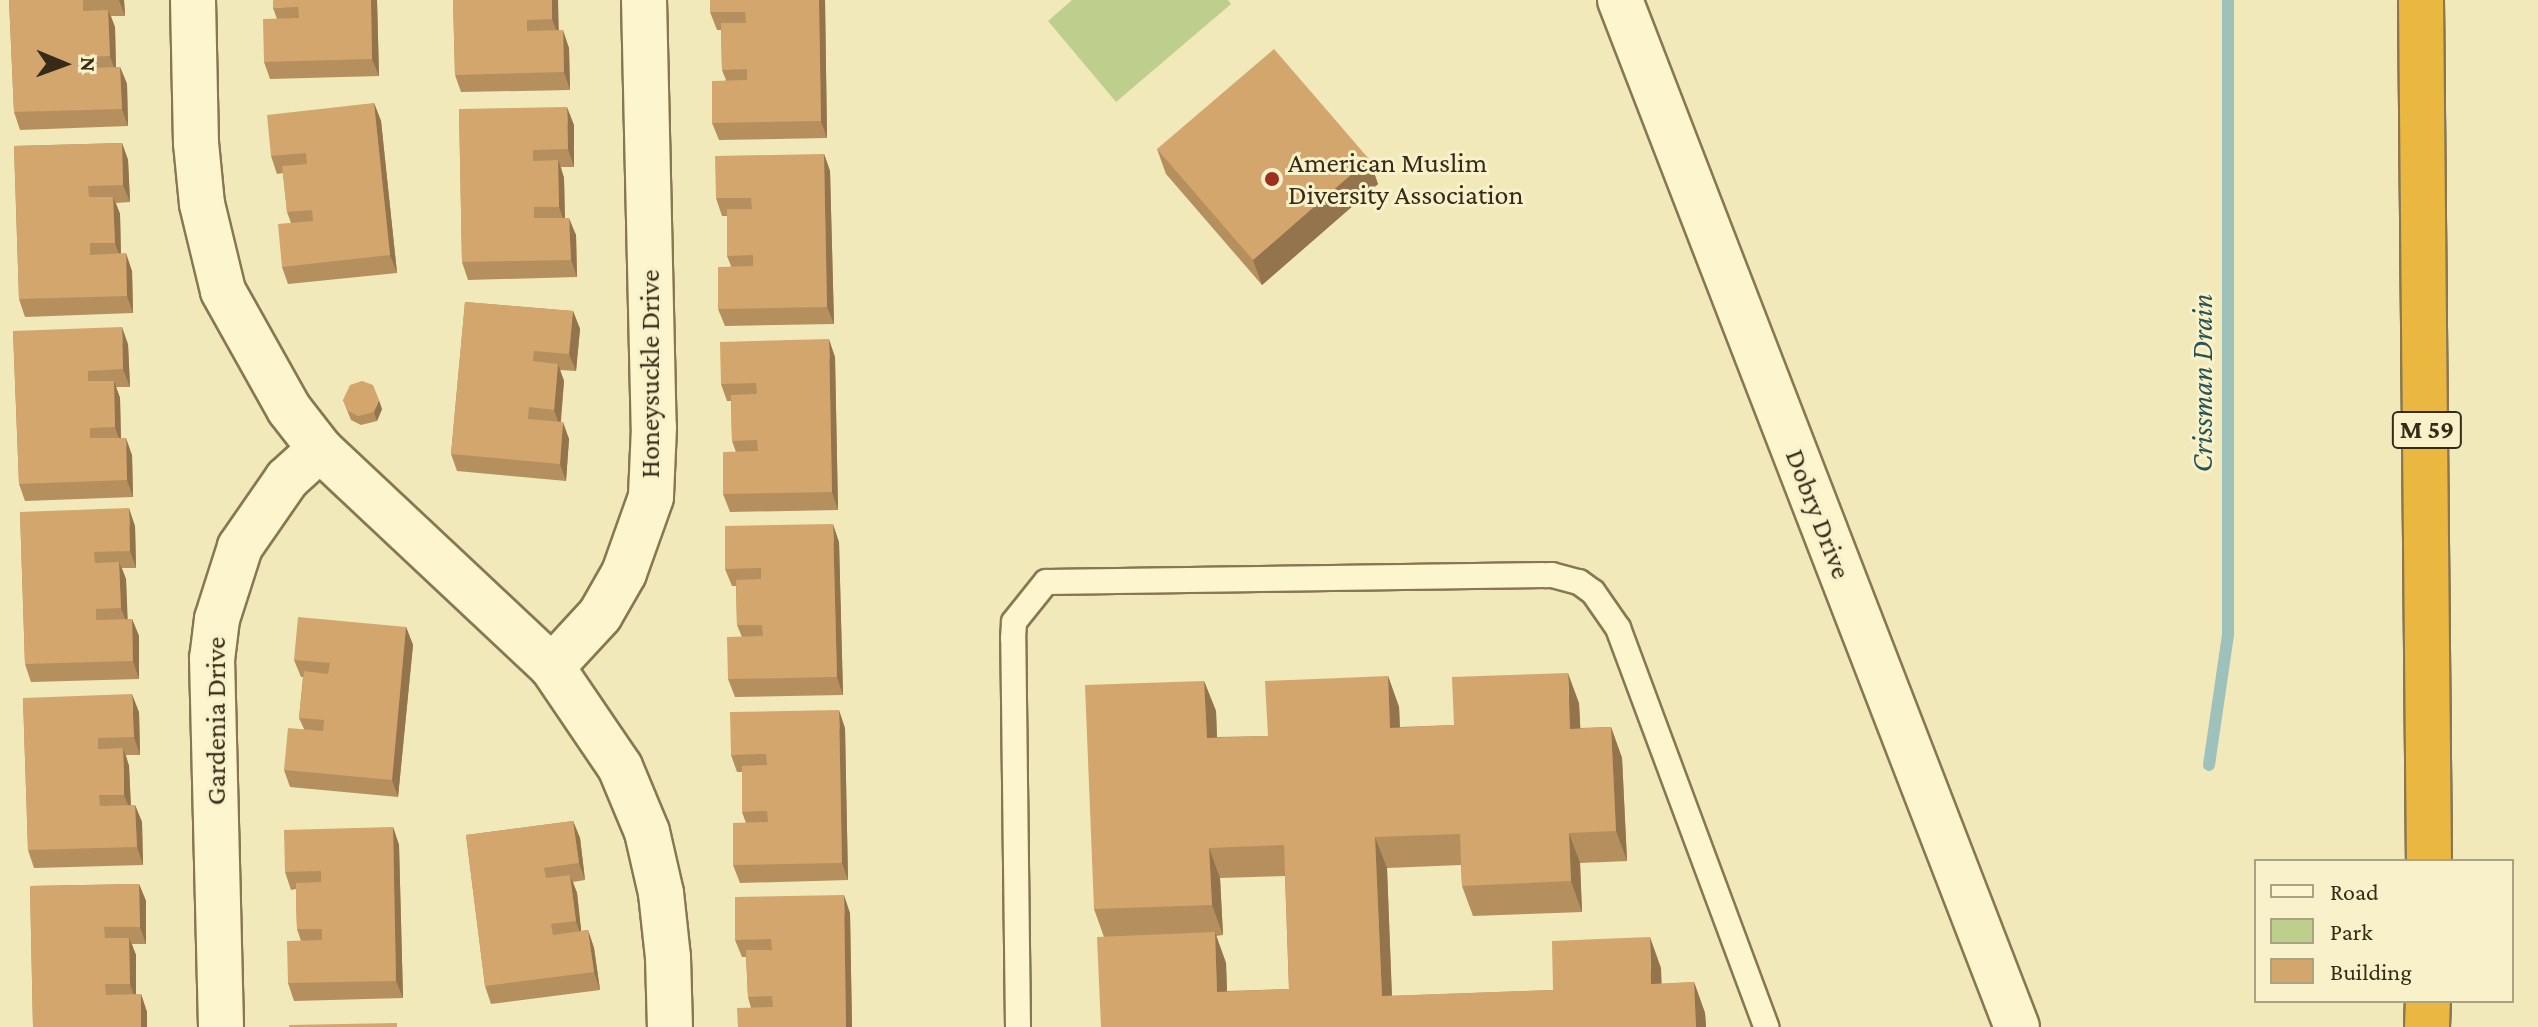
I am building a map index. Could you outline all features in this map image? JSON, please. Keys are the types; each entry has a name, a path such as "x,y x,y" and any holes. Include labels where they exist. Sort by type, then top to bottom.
{"highway":[{"name":"M 59","path":"2421,0 2429,859"},
{"path":"2427,1027 2428,1003"}],"street":[{"path":"193,0 200,189 223,291 289,409 320,449 552,667 620,767 647,832 661,893 668,957 670,1027"},
{"name":"Honeysuckle Drive","path":"552,667 600,615 624,573 651,497 654,427 644,0"},
{"name":"Dobry Drive","path":"1620,0 2017,1027"},
{"name":"Gardenia Drive","path":"221,1027 212,658 217,619 240,547 287,479 320,449"}],"lane":[{"path":"1018,1027 1014,622 1046,582 1552,575 1579,582 1593,592 1618,628 1766,1027"}],"green space":[{"path":"1072,0 1228,0 1231,4 1116,102 1048,21"}],"building":[{"path":"9,0 83,0 83,11 108,10 110,56 85,57 85,68 120,67 122,109 14,112"},
{"path":"273,0 371,0 372,59 264,62 263,19 299,18 298,7 273,8"},
{"path":"453,0 552,0 552,19 527,20 527,31 563,30 564,72 455,75"},
{"path":"710,0 819,0 821,121 712,123 712,81 747,80 747,69 722,70 721,23 746,23 745,12 710,12"},
{"name":"American Muslim Diversity Association","path":"1274,49 1369,159 1253,260 1157,149"},
{"path":"374,103 390,255 282,267 278,224 313,221 312,210 287,212 282,166 307,164 306,153 271,156 267,115"},
{"path":"567,107 568,149 533,150 533,161 558,160 559,207 534,207 534,218 569,218 571,260 462,262 459,109"},
{"path":"122,143 123,185 88,186 89,197 113,197 115,243 90,243 90,255 126,253 127,296 19,299 14,146"},
{"path":"824,154 827,307 718,309 718,267 753,266 753,255 727,256 727,209 752,209 751,198 716,198 715,156"},
{"path":"465,302 573,311 569,354 534,351 533,361 558,364 554,410 529,407 528,419 563,422 560,464 451,454"},
{"path":"122,327 123,369 88,371 88,381 114,381 115,427 90,428 90,438 126,438 127,480 19,484 13,331"},
{"path":"829,339 832,492 723,494 723,452 758,451 757,440 732,441 731,395 757,394 756,383 721,384 720,342"},
{"path":"362,381 373,385 379,400 374,412 358,416 348,411 343,400 350,385"},
{"path":"129,508 130,551 94,552 95,563 119,562 121,608 96,609 96,620 132,619 133,661 25,664 20,512"},
{"path":"833,524 837,677 728,679 727,637 763,636 762,625 737,625 736,580 761,579 761,568 725,569 725,526"},
{"path":"298,617 406,627 392,780 284,770 288,728 323,731 324,720 299,718 304,671 328,674 330,663 294,660"},
{"path":"1568,673 1570,729 1611,727 1616,831 1569,833 1571,881 1462,886 1460,834 1375,837 1382,996 1553,990 1552,941 1650,937 1651,984 1694,982 1696,1027 1101,1027 1097,937 1215,932 1217,992 1289,989 1284,845 1209,848 1212,905 1094,909 1085,685 1204,681 1207,738 1268,736 1265,681 1388,676 1390,728 1454,725 1452,677"},
{"path":"132,694 134,737 98,738 98,749 123,748 124,795 99,795 100,806 135,805 137,847 28,850 23,698"},
{"path":"839,710 842,863 733,865 733,823 768,822 767,811 742,812 742,766 767,765 766,754 731,755 730,712"},
{"path":"573,821 579,863 544,868 546,878 570,875 576,921 551,924 553,935 588,930 594,972 485,986 466,835"},
{"path":"393,827 396,981 288,983 287,941 322,940 322,929 297,929 296,883 321,882 321,871 285,872 284,830"},
{"path":"139,884 140,927 104,927 105,938 129,938 130,984 105,984 106,995 141,994 141,1027 33,1027 30,886"},
{"path":"844,895 846,1027 738,1027 737,1008 773,1007 772,996 748,997 746,950 772,950 771,939 735,940 735,897"},
{"path":"397,1023 397,1027 289,1027 289,1025"}],"waterway":[{"name":"Crissman Drain","path":"2209,765 2228,634 2228,0"}],"place":[{"name":"American Muslim Diversity Association","path":"1272,179"}]}
